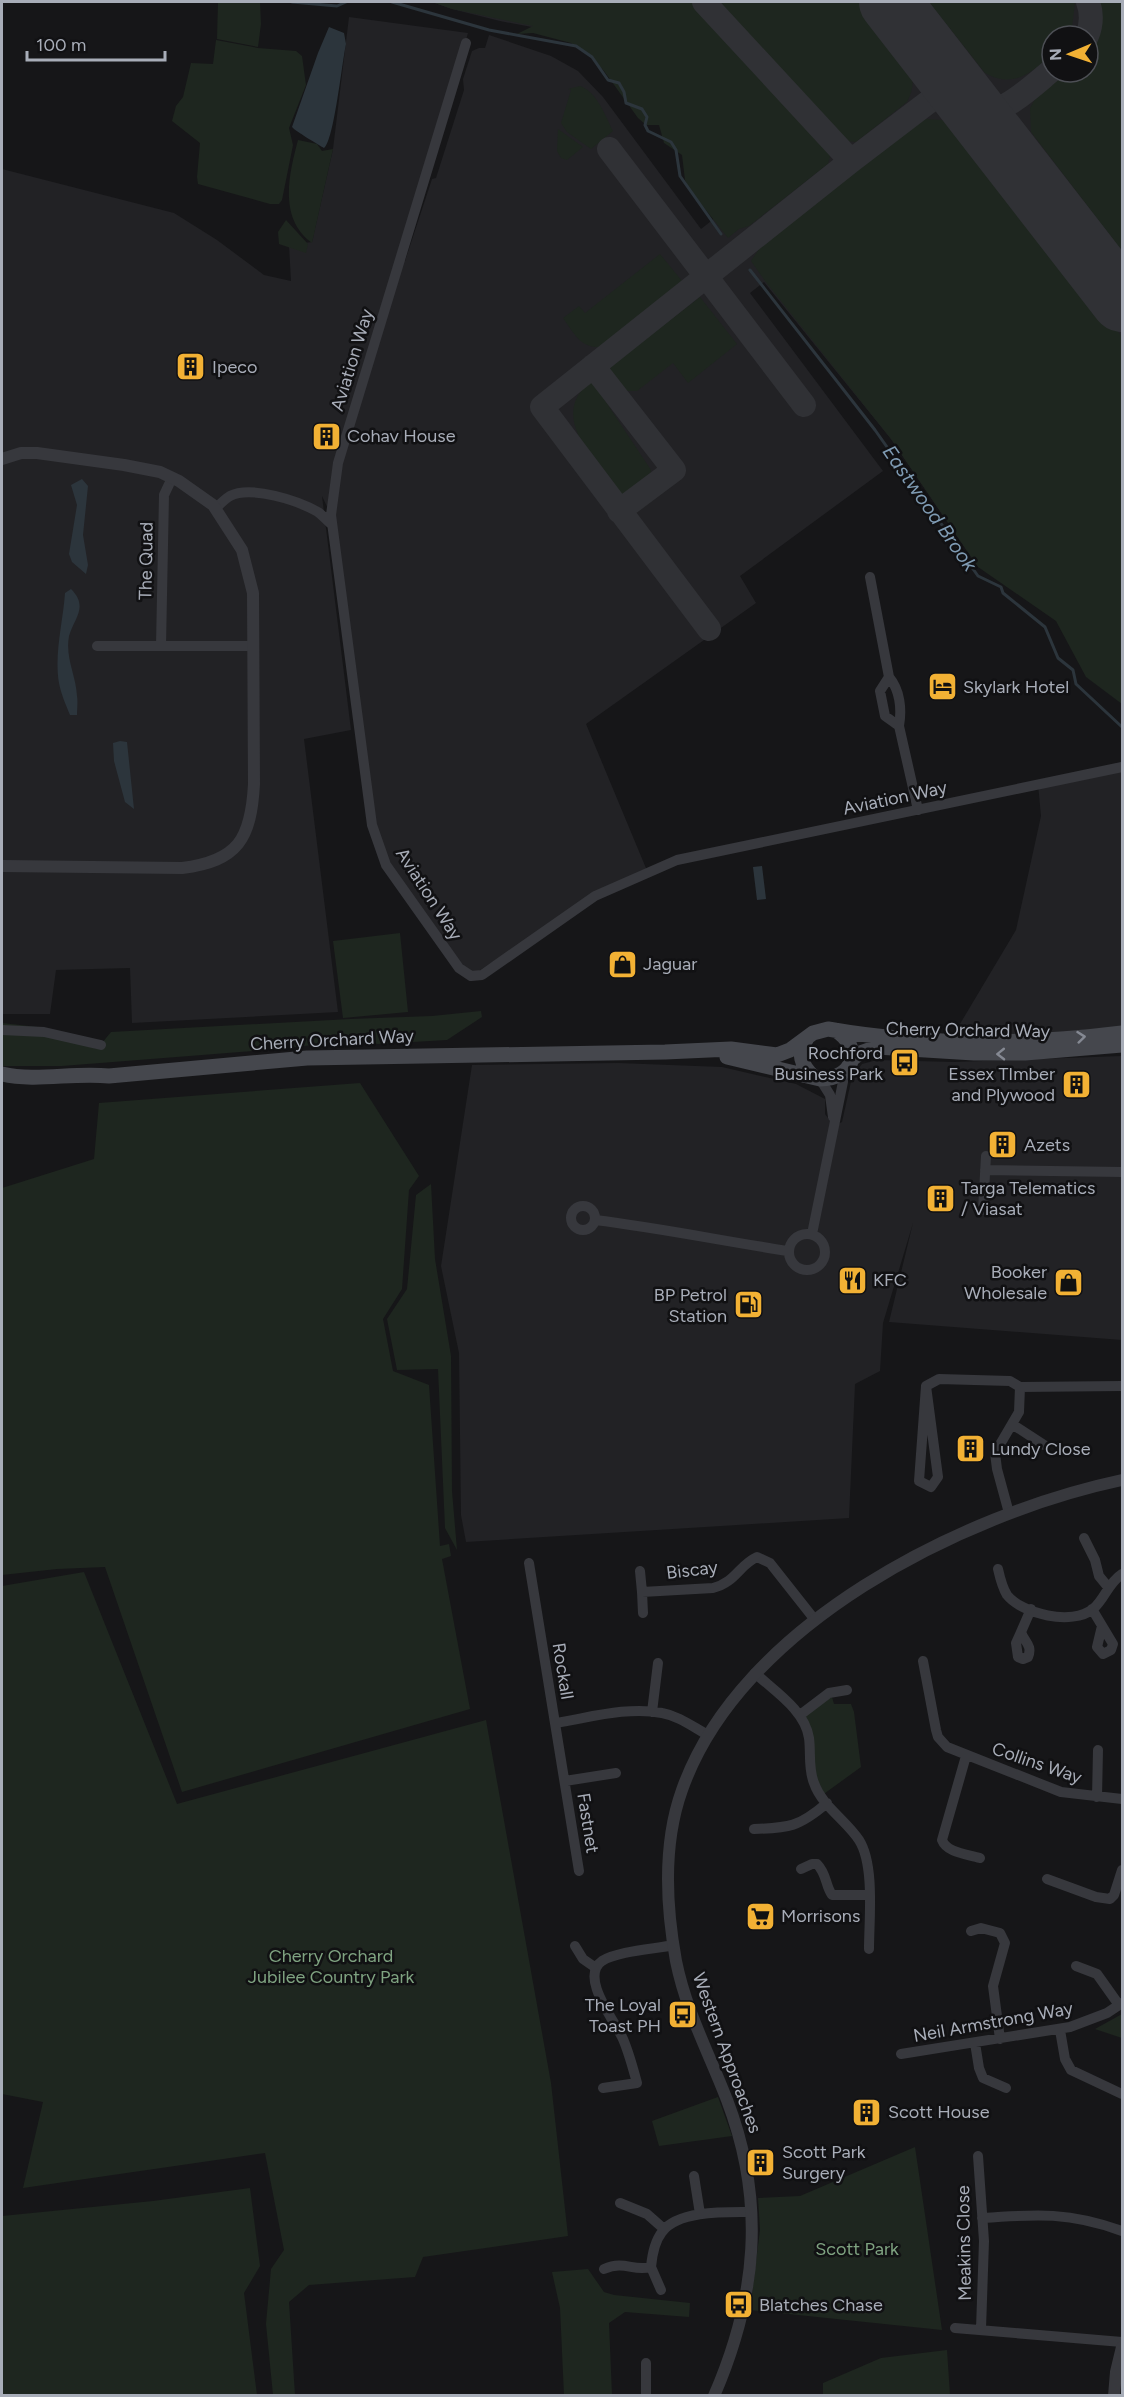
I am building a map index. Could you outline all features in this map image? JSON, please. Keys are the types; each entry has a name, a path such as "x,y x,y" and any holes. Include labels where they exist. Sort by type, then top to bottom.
{"main road":[{"name":"Cherry Orchard Way","path":"2,1074 17,1078 94,1074 109,1076 307,1058 730,1049 777,1054 790,1050 820,1030 974,1042 1064,1039 1122,1033"},
{"path":"835,1030 847,1040 852,1052 848,1065"},
{"path":"808,1037 802,1047 802,1061 806,1070 817,1078"},
{"name":"Cherry Orchard Way","path":"664,1052 731,1058 817,1078 833,1079 860,1053 877,1047 991,1054 1059,1052 1122,1045"},
{"path":"2,1084 36,1086 69,1084 95,1081 109,1076"}],"street":[{"name":"Aviation Way","path":"466,43 338,463 331,515 372,825 386,865 459,968 471,976 483,975 595,896 677,860 1122,767"},
{"path":"2,459 21,453 124,465 160,472 198,494 216,508 242,550 253,593 254,646 253,809 248,828 232,851 215,861 182,868 2,866"},
{"name":"The Quad","path":"161,646 164,495 172,478"},
{"path":"216,508 229,496 238,493 255,493 275,496 319,513 332,525"},
{"path":"870,577 889,677 896,685 901,714 899,726 918,810"},
{"path":"97,646 254,646"},
{"path":"889,677 880,691 885,717 899,726"},
{"path":"2,1030 44,1032 101,1045"},
{"path":"812,1234 848,1065"},
{"path":"817,1078 830,1095 834,1126"},
{"path":"983,1210 986,1156"},
{"path":"985,1170 1122,1172"},
{"path":"595,1220 663,1228 733,1243 788,1251"},
{"path":"801,1234 812,1234 817,1236 824,1245 825,1257 819,1266 808,1270 798,1268 791,1261 788,1251 792,1240 801,1234"},
{"path":"926,1386 939,1379 1010,1381 1020,1387 1122,1386"},
{"path":"926,1386 938,1477 931,1487 919,1482 926,1386"},
{"path":"1009,1513 995,1461 998,1447 1019,1412 1020,1387"},
{"path":"1012,1424 1044,1445"},
{"name":"Western Approaches","path":"716,2395 741,2312 752,2254 751,2212 749,2184 737,2133 726,2097 688,2010 674,1946 669,1880 673,1826 681,1792 708,1735 725,1708 777,1650 815,1620 873,1581 961,1533 1009,1513 1085,1488 1122,1480"},
{"path":"1084,1538 1095,1560 1099,1576 1108,1587"},
{"name":"Biscay","path":"642,1592 713,1588 731,1581 751,1561 762,1558 775,1569 815,1620"},
{"name":"Rockall","path":"529,1563 555,1723 628,1712 652,1712 673,1716 708,1735"},
{"path":"998,1569 1008,1597 1052,1617 1064,1618 1092,1610 1108,1587 1122,1574"},
{"name":"Biscay","path":"640,1571 643,1613"},
{"path":"1021,1632 1031,1609"},
{"path":"1092,1610 1102,1626"},
{"name":"Collins Way","path":"923,1660 938,1737 946,1747 1061,1792 1122,1799"},
{"path":"652,1712 658,1664"},
{"path":"755,1673 800,1715 808,1732 813,1782 826,1803 860,1841 866,1862 869,1895 869,1949"},
{"path":"800,1715 829,1693 847,1690"},
{"name":"Fastnet","path":"555,1723 579,1871"},
{"name":"Collins Way","path":"1097,1797 1098,1750"},
{"name":"Collins Way","path":"966,1756 942,1840 950,1849 980,1858"},
{"name":"Fastnet","path":"564,1781 616,1773"},
{"path":"754,1829 794,1825 804,1821 826,1803"},
{"path":"801,1869 817,1864 826,1875 828,1889 832,1895 837,1897 869,1895"},
{"path":"1047,1879 1096,1897 1110,1899 1114,1895 1122,1870"},
{"path":"970,1931 990,1929 1000,1933 1005,1943 993,1986 1000,2039"},
{"path":"575,1946 583,1959 596,1968"},
{"path":"603,2088 637,2083 622,2036 597,1990 594,1979 596,1968 601,1962 615,1956 674,1946"},
{"path":"1076,1966 1097,1974 1121,2004"},
{"name":"Neil Armstrong Way","path":"901,2054 1060,2030 1087,2022 1121,2004"},
{"path":"1060,2030 1065,2059 1071,2070 1122,2094"},
{"path":"975,2043 983,2078 1006,2088"},
{"name":"Meakins Close","path":"978,2156 984,2260 981,2329"},
{"path":"694,2176 700,2214"},
{"path":"620,2203 647,2214 664,2229"},
{"path":"661,2290 651,2267 657,2241 664,2229 700,2214 751,2212"},
{"path":"982,2218 1029,2214 1060,2215 1089,2219 1122,2231"},
{"path":"604,2269 621,2264 641,2269 651,2267"},
{"path":"955,2328 981,2329 1122,2349 1116,2372 1114,2396"},
{"path":"646,2364 646,2396"}],"shaded area":[{"path":"432,2 1122,2 1122,539 978,567 891,439 764,282 750,293 883,471 740,576 756,603 586,724 648,873 595,896 471,976 386,865 372,825 331,515 322,496 351,730 304,739 338,1012 132,1023 130,968 56,970 50,1014 2,1014 2,169 174,213 217,240 264,275 291,281 289,245 312,242 333,149 349,17 468,33 402,255 405,261 432,179 436,178 464,90 463,79 472,51 485,48 489,35 551,56 578,71 603,97 701,229 720,214 688,153 580,36 500,21"},
{"path":"329,27 344,33 346,44 334,117 328,142 324,148 292,127"},
{"path":"82,479 88,486 83,535 88,565 86,574 72,562 69,554 77,505 71,485"},
{"path":"71,589 80,607 68,644 76,688 77,715 70,715 61,691 58,672 58,649 65,593"},
{"path":"127,742 134,809 125,802 114,761 113,743"},
{"path":"1122,767 1122,1027 991,1037 957,1029 1016,930 1041,816 1038,784"},
{"path":"762,866 766,899 757,900 753,867"},
{"path":"1122,1056 1122,1340 889,1322 913,1223 883,1323 880,1371 855,1384 849,1518 466,1542 461,1515 459,1353 441,1266 472,1065 618,1063 722,1067 796,1084 825,1099 825,1114 834,1126 842,1122 852,1077 862,1064 877,1060 954,1062"}],"green space":[{"path":"218,2 260,2 261,24 258,47 217,39"},
{"path":"432,2 698,2 829,144 831,153 828,164 749,226 739,229 728,238 690,190 685,180 682,155 664,143 659,125 646,125 638,118 593,59 571,43 533,33 517,34 533,26 452,9"},
{"path":"709,2 864,2 902,48 908,61 912,74 912,88 907,102 856,142 839,140"},
{"path":"929,2 1075,2 1072,24 1040,24 1040,64 1021,77 1013,79 995,78 985,73"},
{"path":"1100,2 1122,2 1122,251 1031,132 1030,108 1039,92 1049,84 1100,84 1102,16"},
{"path":"216,40 258,48 296,51 302,56 306,85 289,128 293,145 282,200 279,204 270,204 198,184 200,143 172,121 176,106 183,97 191,63 213,64"},
{"path":"580,86 596,99 613,131 591,149 567,132 561,123 571,90 568,89"},
{"path":"942,120 960,127 1122,337 1122,704 1086,677 1056,621 978,567 891,439 751,261 763,243 919,121"},
{"path":"558,129 583,147 567,160 561,158 557,151"},
{"path":"298,140 317,144 322,151 333,149 312,243 301,233 290,208 290,181"},
{"path":"286,220 308,244 306,253 279,244 278,232"},
{"path":"660,254 682,281 600,347 593,347 582,342 563,318 579,306 585,313"},
{"path":"700,297 737,344 688,383 673,363 637,391 619,391 608,375 611,366"},
{"path":"592,381 651,470 650,481 629,497 621,495 600,469 580,439 574,424 573,409 579,394"},
{"path":"400,933 408,1012 343,1018 333,941"},
{"path":"481,1011 482,1017 447,1040 378,1044 358,1040 277,1049 62,1066 2,1066 2,1023 38,1027 97,1049 111,1032 432,1016"},
{"path":"360,1083 419,1176 409,1190 402,1289 383,1319 393,1371 429,1385 440,1546 449,1544 451,1556 442,1559 470,1709 182,1792 105,1567 2,1575 2,1188 94,1159 99,1103"},
{"path":"431,1184 435,1259 451,1356 452,1491 457,1550 445,1528 438,1369 397,1370 387,1319 407,1289 416,1195"},
{"name":"Cherry Orchard Jubilee Country Park","path":"84,1572 177,1804 486,1720 551,2083 568,2236 423,2257 415,2277 309,2285 289,2302 295,2395 273,2395 266,2324 271,2269 284,2250 265,2153 23,2188 43,2102 2,2094 2,1586"},
{"path":"832,1697 834,1704 851,1704 861,1767 821,1796 800,1715"},
{"path":"1122,2014 1122,2038 1095,2029"},
{"path":"718,2097 732,2136 659,2146 652,2121"},
{"name":"Scott Park","path":"915,2147 942,2330 750,2310 760,2230 758,2198 800,2196"},
{"path":"250,2188 260,2266 244,2293 257,2395 2,2395 2,2216 153,2201"},
{"path":"588,2269 604,2292 690,2303 689,2317 625,2312 609,2323 612,2395 564,2395 560,2308 552,2272"},
{"path":"947,2350 950,2395 823,2395 823,2383 881,2358"}],"waterway":[{"name":"Eastwood Brook","path":"292,2 337,6 346,2"},
{"name":"Eastwood Brook","path":"392,2 489,30 576,46 592,57 608,80 619,83 626,103 642,109 647,117 645,125 648,131 671,142 676,150 680,176 721,234"},
{"name":"Eastwood Brook","path":"750,270 875,430 978,576 1001,587 1003,593 1045,627 1058,658 1073,670 1076,684 1122,727"}],"taxiway":[{"path":"704,2 851,161"},
{"path":"1088,2 1090,24"},
{"path":"709,629 542,407 935,97 941,79 936,61"},
{"path":"966,99 975,106 994,110 1012,102 1040,80"},
{"path":"998,140 998,121 1005,106"},
{"path":"609,149 804,405"},
{"path":"593,366 674,470 619,511"}],"runway":[{"path":"890,2 1122,301"}],"place":[{"name":"Ipeco","path":"191,367"},
{"name":"Cohav House","path":"326,436"},
{"name":"Skylark Hotel","path":"942,687"},
{"name":"Jaguar","path":"622,964"},
{"name":"Rochford Business Park","path":"904,1063"},
{"name":"Essex TImber and Plywood","path":"1076,1084"},
{"name":"Azets","path":"1003,1145"},
{"name":"Targa Telematics / Viasat","path":"940,1198"},
{"name":"KFC","path":"852,1280"},
{"name":"Booker Wholesale","path":"1068,1282"},
{"name":"BP Petrol Station","path":"748,1305"},
{"name":"Lundy Close","path":"970,1449"},
{"name":"Morrisons","path":"760,1916"},
{"name":"The Loyal Toast PH","path":"682,2015"},
{"name":"Scott House","path":"867,2112"},
{"name":"Scott Park Surgery","path":"761,2162"},
{"name":"Blatches Chase","path":"738,2305"}]}
